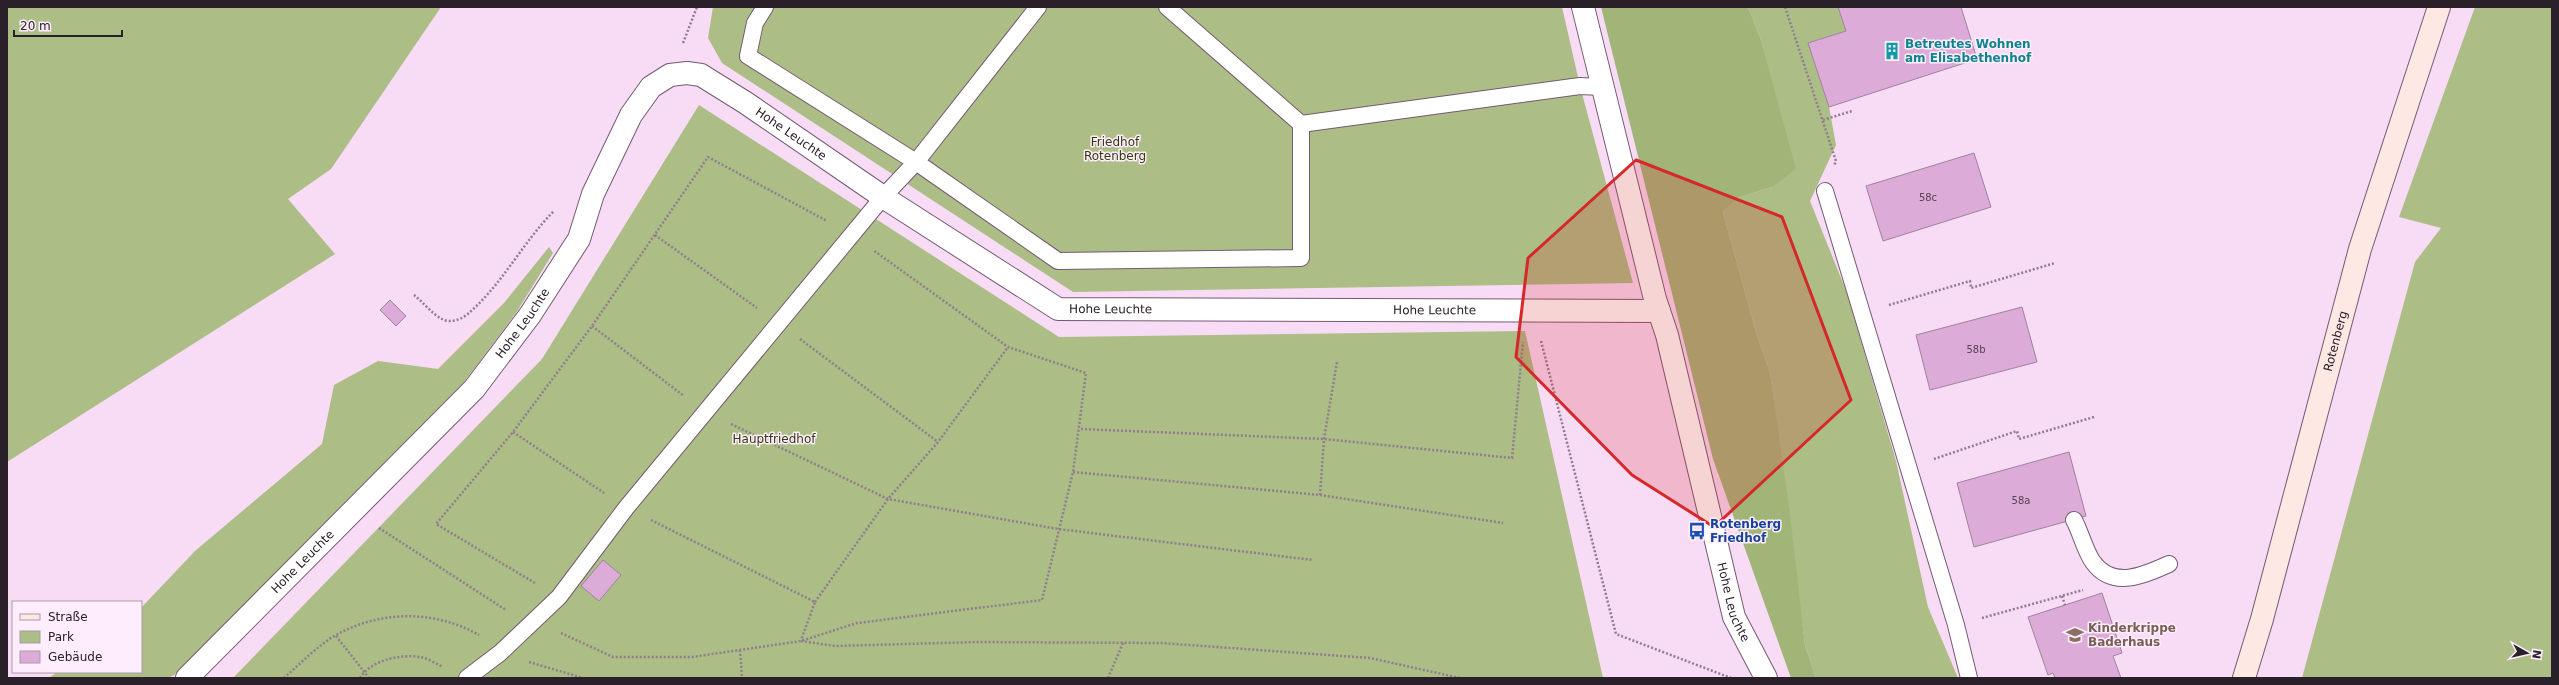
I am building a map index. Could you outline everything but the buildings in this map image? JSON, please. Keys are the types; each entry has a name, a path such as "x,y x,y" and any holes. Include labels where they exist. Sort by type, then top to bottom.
{"street":[{"name":"Hohe Leuchte","path":"1583,7 1602,88 1659,311 1667,335 1734,617 1766,678"},
{"name":"Rotenberg","path":"2244,678 2264,611 2360,249 2439,7"},
{"name":"Hohe Leuchte","path":"188,678 474,389 530,315 579,239 593,194 631,115 651,87 670,75 687,74 701,76 746,103 883,196 1058,309 1659,311"}],"lane":[{"path":"765,7 755,23 748,56 916,162 1058,261 1302,258 1301,124 1167,7"},
{"path":"467,678 500,653 558,597 626,508 883,196 916,162 1038,7"},
{"path":"1301,124 1580,86 1602,88"},
{"path":"1825,191 1956,625 1969,678"},
{"path":"2074,520 2092,561 2107,576 2140,578 2169,564"}],"path":[{"path":"1785,7 1836,161"},
{"path":"1822,120 1852,111"},
{"path":"379,528 533,621 613,657 692,657 801,641 857,623 1042,600 1058,529 1074,472 1081,429 1086,373 1008,347 852,234 708,157 592,326 513,432 436,524 558,597"},
{"path":"414,295 443,320 457,321 470,313 489,292 536,229 566,199 593,194"},
{"path":"1862,314 1970,281 1972,288 2055,263"},
{"path":"592,326 705,412 888,499 1058,529 1312,560"},
{"path":"1081,429 1324,439 1512,458 1524,338"},
{"path":"1540,339 1616,634 1731,678"},
{"path":"801,641 815,602 888,499 938,442 1008,347"},
{"path":"1320,495 1324,439 1337,362"},
{"path":"1909,467 2017,431 2019,438 2094,417"},
{"path":"513,432 626,508 815,602"},
{"path":"1074,472 1320,495 1503,523"},
{"path":"1956,625 2090,588"},
{"path":"2062,596 2065,605"},
{"path":"284,678 336,636 364,624 395,615 429,617 462,625 484,638 500,653 583,678"},
{"path":"336,636 369,678"},
{"path":"801,641 835,646 977,642 1160,643 1370,658 1460,678"},
{"path":"1108,678 1123,643"},
{"path":"740,650 742,678"},
{"path":"360,678 364,672 390,658 421,657 445,668"}],"highlighted area":[{"path":"1636,160 1782,217 1851,400 1714,527 1632,475 1516,357 1528,258"}],"green space":[{"path":"7,7 441,7 331,169 288,199 335,254 7,462"},
{"name":"Friedhof Rotenberg","path":"713,7 1562,7 1580,86 1633,283 1073,292 722,63 708,38"},
{"path":"1601,7 1748,7 1760,37 1796,169 1772,187 1738,198 1723,212 1756,332 1770,372 1790,514 1805,645 1816,678 1791,678 1713,459"},
{"path":"1748,7 1838,7 1846,31 1808,43 1829,107 1836,145 1810,201 1847,293 1896,461 1928,607 1958,678 1816,678 1805,645 1770,372 1756,332 1723,212 1738,198 1772,187 1774,94 1760,37"},
{"path":"2475,7 2552,7 2552,678 2302,678 2415,262 2441,228 2399,217"},
{"name":"Hauptfriedhof","path":"699,105 1059,337 1525,331 1603,678 233,678 542,359"},
{"path":"549,247 553,253 516,313 464,382 174,675 168,678 49,678 56,673 142,673 142,607 195,551 322,444 334,385 378,361 438,369 504,303"}],"place":[{"name":"Betreutes Wohnen am Elisabethenhof","path":"1892,51"},
{"name":"Rotenberg Friedhof","path":"1697,531"},
{"name":"Kinderkrippe Baderhaus","path":"2075,635"}]}
